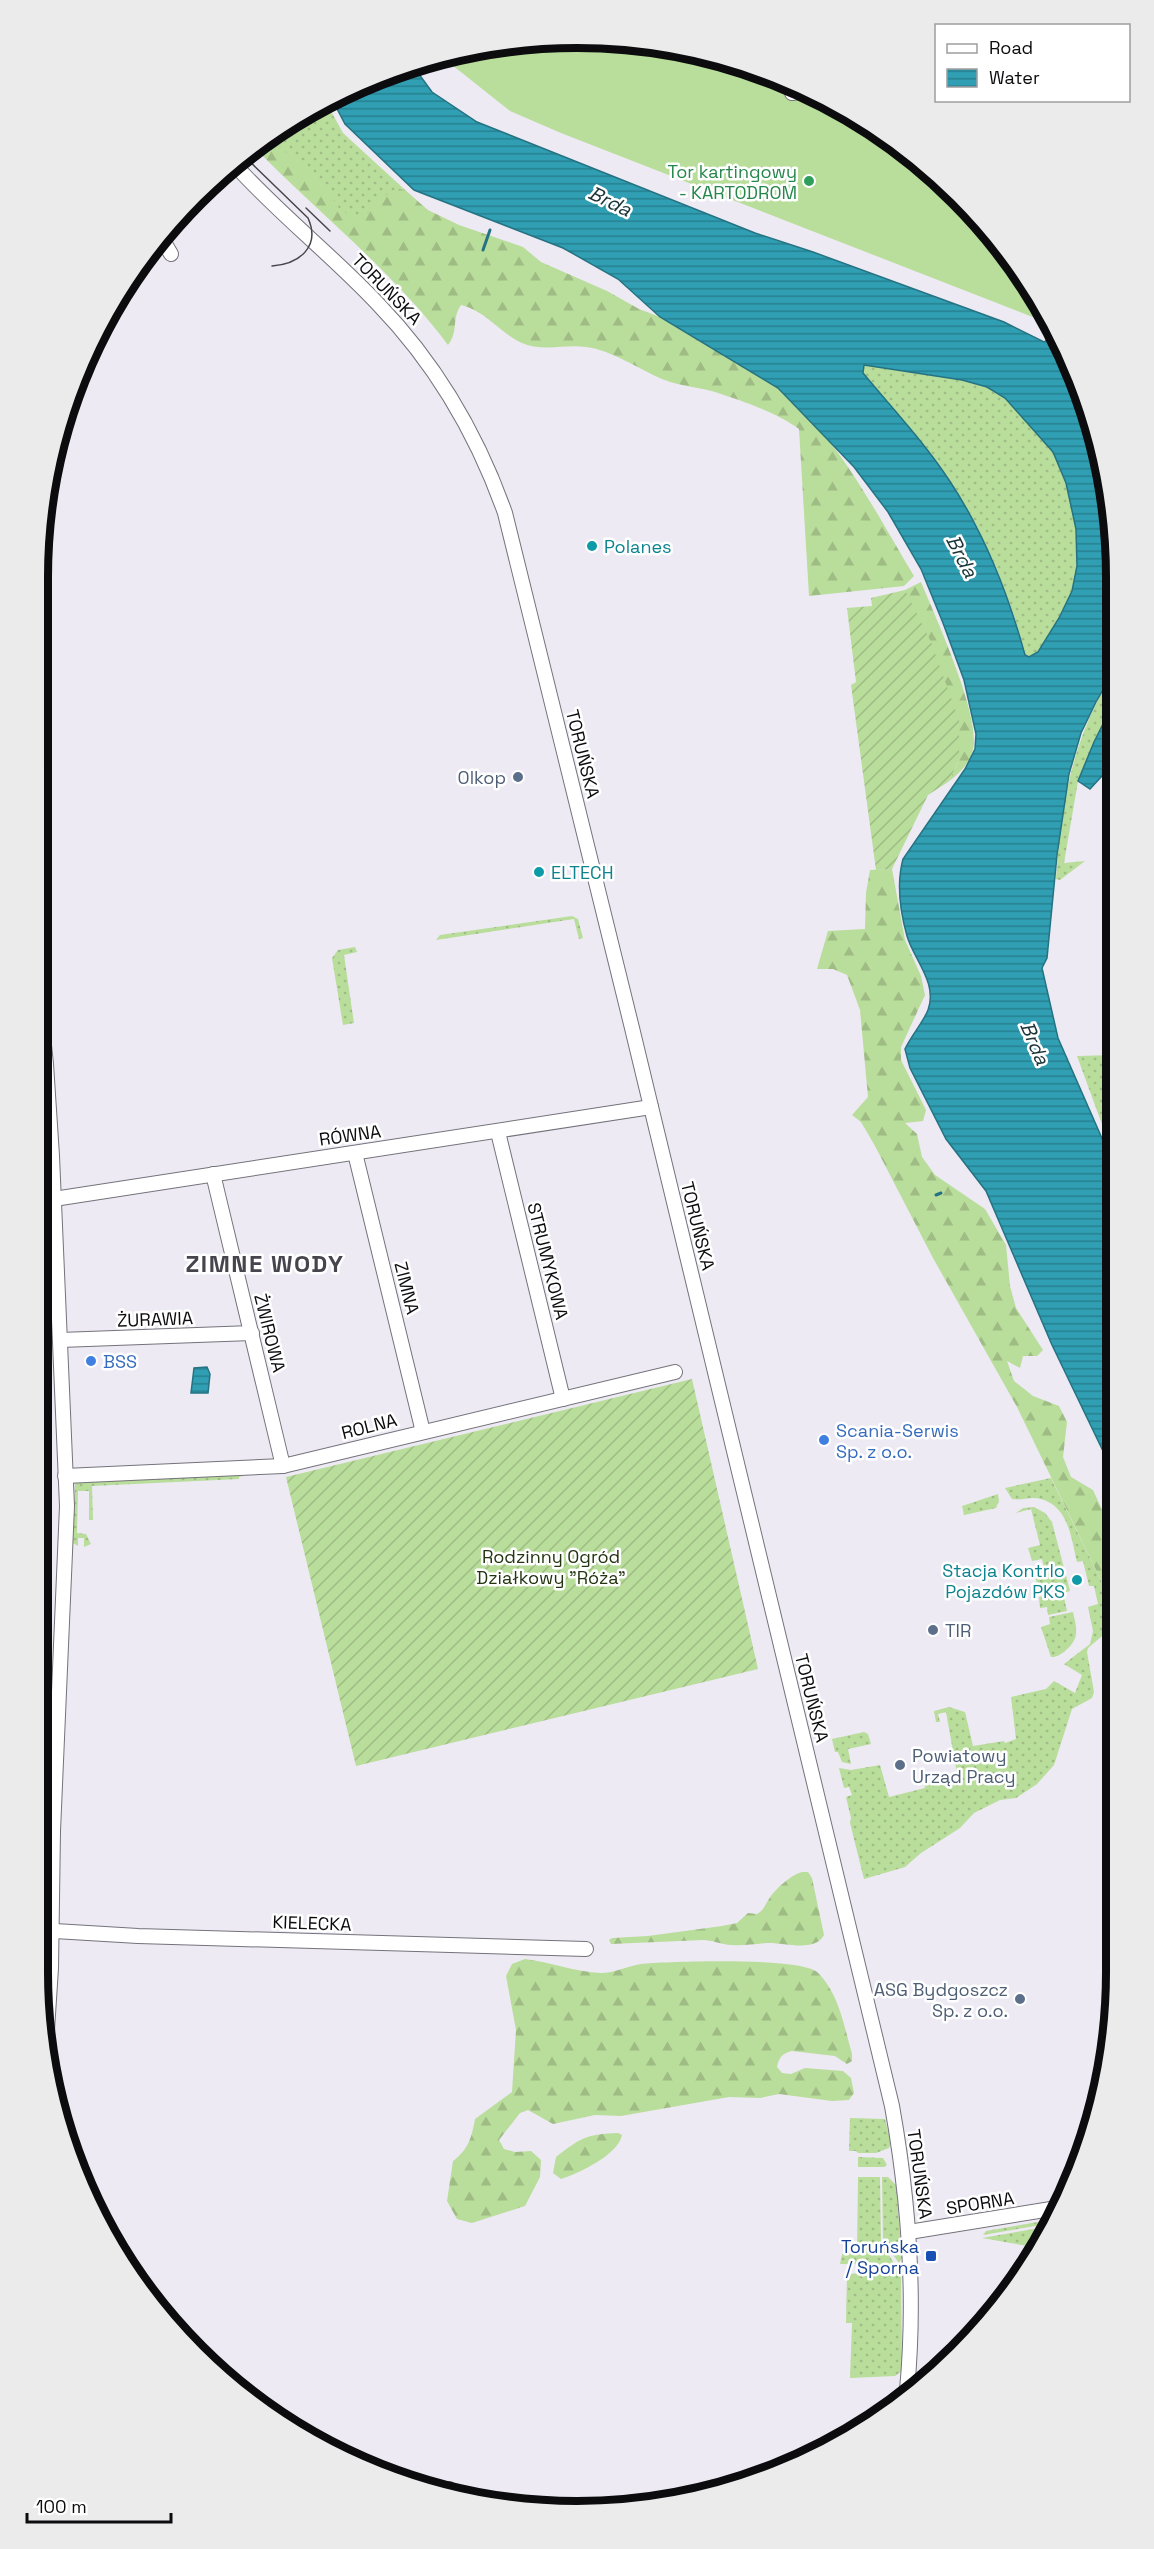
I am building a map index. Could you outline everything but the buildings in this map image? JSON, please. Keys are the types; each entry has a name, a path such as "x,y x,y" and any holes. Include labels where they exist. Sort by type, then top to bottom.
{"street":[{"name":"TORUŃSKA","path":"240,170 398,324 444,385 461,413 484,459 505,513 882,2064 905,2187 909,2232 911,2324 907,2385"},
{"path":"165,245 171,254"},
{"path":"48,1098 67,1521 49,1996"},
{"name":"RÓWNA","path":"54,1199 651,1107"},
{"name":"STRUMYKOWA","path":"498,1132 563,1399"},
{"name":"ZIMNA","path":"355,1153 423,1432"},
{"name":"ŻWIROWA","path":"213,1174 283,1466"},
{"name":"ŻURAWIA","path":"60,1340 252,1333"},
{"name":"ROLNA","path":"66,1476 283,1466 675,1372"},
{"name":"KIELECKA","path":"48,1931 138,1936 585,1949"},
{"name":"SPORNA","path":"909,2232 1049,2209"}],"green space":[{"name":"Tor kartingowy - KARTODROM","path":"542,49 612,49 680,58 747,76 779,88 793,94 793,97 797,97 842,119 899,157 926,179 975,228 997,255 1038,319 561,133 510,111 450,64"},
{"path":"330,110 343,133 439,221 412,289 263,151"},
{"path":"276,142 320,181 339,208 355,219 364,218 378,200 397,188 406,191 428,210 459,225 523,247 541,262 660,317 765,379 799,406 836,450 854,475 914,576 904,586 809,596 799,429 758,408 715,392 668,381 596,349 578,346 530,346 514,339 478,312 461,305 448,345 379,267 260,153"},
{"path":"864,365 962,380 987,387 1005,398 1053,452 1066,483 1076,529 1077,566 1072,591 1038,652 1029,657 1025,655 1014,615 996,567 975,522 863,373"},
{"path":"921,582 964,691 974,734 973,749 967,763 948,782 959,761 905,590"},
{"path":"905,590 931,642 959,720 959,761 948,782 928,795 892,869 876,870 851,685 856,682 847,608 872,606 871,598"},
{"path":"1106,685 1106,718 1078,781 1064,863 1085,861 1060,880 1056,879 1065,798 1078,748"},
{"path":"892,869 905,940 921,976 925,995 901,1047 901,1060 926,1110 923,1121 905,1123 917,1134 922,1157 935,1175 985,1209 1006,1245 1010,1286 1016,1308 1043,1350 1037,1356 1023,1356 1020,1368 1007,1361 1014,1381 1033,1396 1059,1406 1067,1422 1063,1457 1071,1477 1093,1490 1106,1517 1106,1590 1017,1407 933,1258 875,1146 861,1122 852,1115 868,1097 860,1010 847,975 833,969 817,969 828,931 865,929 866,893 870,870"},
{"path":"572,916 578,919 583,938 579,939 574,919 436,940 440,935"},
{"path":"355,947 357,952 344,955 354,1023 343,1025 332,958 338,950"},
{"path":"1106,1055 1106,1130 1103,1127 1077,1056"},
{"name":"Rodzinny Ogród Działkowy \"Róża\"","path":"692,1379 758,1669 356,1766 286,1477"},
{"path":"240,1473 243,1476 239,1479 92,1486 93,1520 89,1520 89,1491 78,1491 77,1533 86,1534 91,1544 84,1547 84,1538 78,1538 78,1546 73,1543 75,1483 84,1483 85,1480"},
{"path":"1051,1478 1106,1591 1106,1633 1088,1648 1087,1652 1094,1692 1092,1698 1072,1709 1054,1765 1037,1784 1016,1798 1000,1800 974,1813 960,1828 921,1853 905,1867 864,1879 846,1797 852,1795 849,1787 844,1788 839,1768 851,1770 880,1765 889,1797 925,1788 924,1782 941,1778 944,1786 954,1784 953,1780 958,1779 946,1712 938,1714 940,1722 936,1722 934,1711 949,1707 965,1712 973,1746 1004,1741 1005,1743 1016,1739 1011,1697 1046,1689 1054,1681 1075,1693 1082,1675 1064,1664 1090,1644 1093,1631 1088,1607 1098,1604 1094,1586 1089,1586 1083,1561 1077,1562 1067,1524 1058,1509 1041,1499 1012,1499 1005,1488"},
{"path":"998,1494 999,1501 996,1508 964,1515 962,1506"},
{"path":"1034,1507 1045,1513 1052,1522 1070,1591 1063,1593 1067,1611 1048,1615 1047,1607 1040,1608 1039,1597 1065,1589 1059,1589 1057,1583 1046,1585 1047,1591 1039,1593 1034,1571 1044,1568 1042,1559 1032,1561 1028,1548 1040,1545 1031,1509 1016,1513 1023,1508"},
{"path":"1073,1612 1076,1634 1073,1643 1064,1652 1051,1657 1041,1627 1050,1624 1049,1617"},
{"path":"864,1732 868,1734 871,1744 848,1749 851,1764 842,1762 838,1752 835,1752 832,1739"},
{"path":"802,1872 808,1872 812,1878 824,1935 814,1944 735,1945 703,1940 611,1944 609,1940 737,1923 748,1913 760,1912 779,1887"},
{"path":"525,1959 601,1973 641,1964 677,1962 761,1962 806,1967 817,1972 836,2000 852,2061 847,2064 835,2056 792,2051 782,2056 777,2067 782,2073 791,2074 805,2068 843,2071 851,2078 854,2093 849,2100 832,2101 779,2094 760,2098 729,2097 621,2116 595,2115 553,2124 528,2110 520,2113 499,2140 504,2149 515,2152 531,2151 541,2160 540,2177 525,2206 472,2223 457,2219 447,2201 453,2161 468,2143 475,2119 512,2092 516,2030 506,1976 512,1964"},
{"path":"850,2118 885,2119 891,2143 889,2148 876,2153 849,2151"},
{"path":"618,2133 622,2135 619,2142 597,2162 561,2179 553,2173 556,2157 571,2145 591,2136"},
{"path":"858,2157 883,2158 887,2165 858,2167"},
{"path":"858,2177 880,2177 881,2242 895,2265 840,2264 842,2254 857,2253"},
{"path":"882,2177 888,2177 896,2185 902,2258 899,2263 883,2241"},
{"path":"1043,2221 1041,2225 983,2235 986,2231"},
{"path":"1039,2228 1029,2246 982,2238"},
{"path":"896,2271 901,2273 902,2371 895,2376 850,2378 852,2323 846,2323 847,2274"}],"water":[{"name":"Brda","path":"418,73 432,92 477,122 755,233 1004,322 1044,342 1049,339 1066,375 1088,440 1096,474 1105,542 1106,684 1081,733 1069,774 1057,855 1047,958 1042,968 1058,1038 1106,1147 1106,1457 1052,1345 986,1191 946,1139 910,1068 905,1049 928,1010 930,990 924,972 910,945 902,917 899,888 903,859 965,769 975,749 976,734 964,680 921,569 888,512 854,467 778,388 660,317 618,279 563,248 414,190 345,124 336,107 375,88","holes":["864,365 962,380 987,387 1005,398 1053,452 1066,483 1076,529 1077,566 1072,591 1038,652 1029,657 1025,655 994,564 974,521 929,452 863,373"]},
{"path":"1106,718 1106,772 1090,789 1078,781"},
{"path":"207,1367 210,1374 208,1393 191,1393 194,1368"}],"waterway":[{"path":"483,250 490,230"},
{"path":"936,1195 941,1193"}],"tram line":[{"path":"250,161 308,218 311,228 312,237 309,245 299,258 282,265 272,266"},
{"path":"306,208 330,231"}],"place":[{"name":"Tor kartingowy - KARTODROM","path":"809,181"},
{"name":"Polanes","path":"592,546"},
{"name":"Olkop","path":"518,777"},
{"name":"ELTECH","path":"539,872"},
{"name":"BSS","path":"91,1361"},
{"name":"Scania-Serwis Sp. z o.o.","path":"824,1440"},
{"name":"Stacja Kontrlo Pojazdów PKS","path":"1077,1580"},
{"name":"TIR","path":"933,1630"},
{"name":"Powiatowy Urząd Pracy","path":"900,1765"},
{"name":"ASG Bydgoszcz Sp. z o.o.","path":"1020,1999"},
{"name":"Toruńska / Sporna","path":"931,2256"}],"district":[{"name":"ZIMNE WODY","path":"265,1263"}]}
